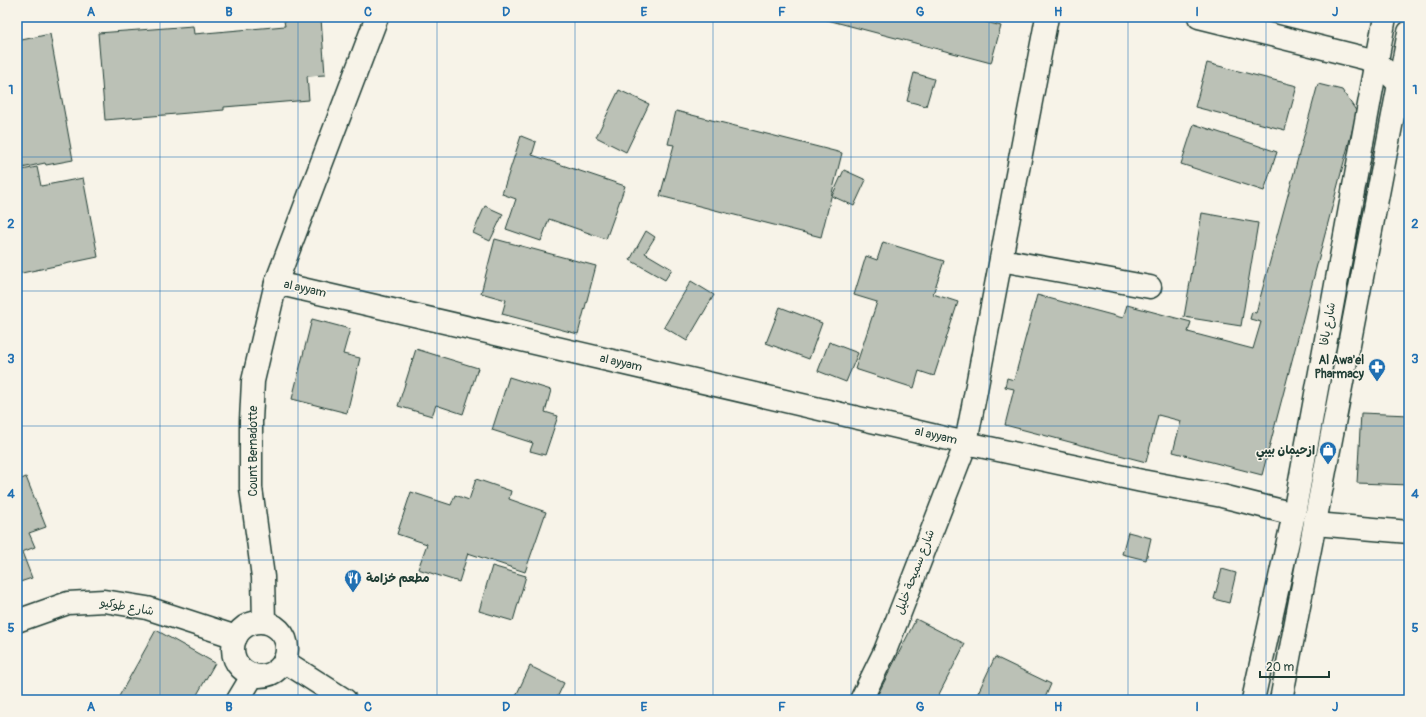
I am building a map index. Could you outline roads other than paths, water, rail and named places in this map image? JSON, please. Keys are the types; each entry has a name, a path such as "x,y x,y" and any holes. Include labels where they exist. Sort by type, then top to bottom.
{"street":[{"name":"Count Bernadotte","path":"264,622 263,577 251,488 251,422 253,381 276,282 377,17"},
{"name":"شارع سميحة خليل","path":"861,700 885,651 966,443 1047,17"},
{"path":"1199,17 1376,61 1404,86"},
{"name":"شارع يافا","path":"1253,700 1294,514 1385,17"},
{"name":"شارع يافا","path":"1281,700 1315,524 1404,86 1409,32"},
{"path":"1001,260 1150,287"},
{"name":"al ayyam","path":"276,282 966,443 1142,481 1222,496 1294,514"},
{"path":"1315,524 1409,532"},
{"name":"شارع طوكيو","path":"17,621 68,603 104,600 147,608 236,637"},
{"path":"256,622 264,622 272,624 279,629 287,644 287,653 279,669 271,674 262,676 244,670 238,664 234,655 233,646 236,637 241,630 256,622"},
{"path":"284,661 345,700"},
{"path":"238,700 253,674"}],"place":[{"name":"Al Awa'el Pharmacy","path":"1377,382"},
{"name":"ازحيمان بيبي","path":"1328,465"},
{"name":"مطعم خزامة","path":"353,593"}]}
